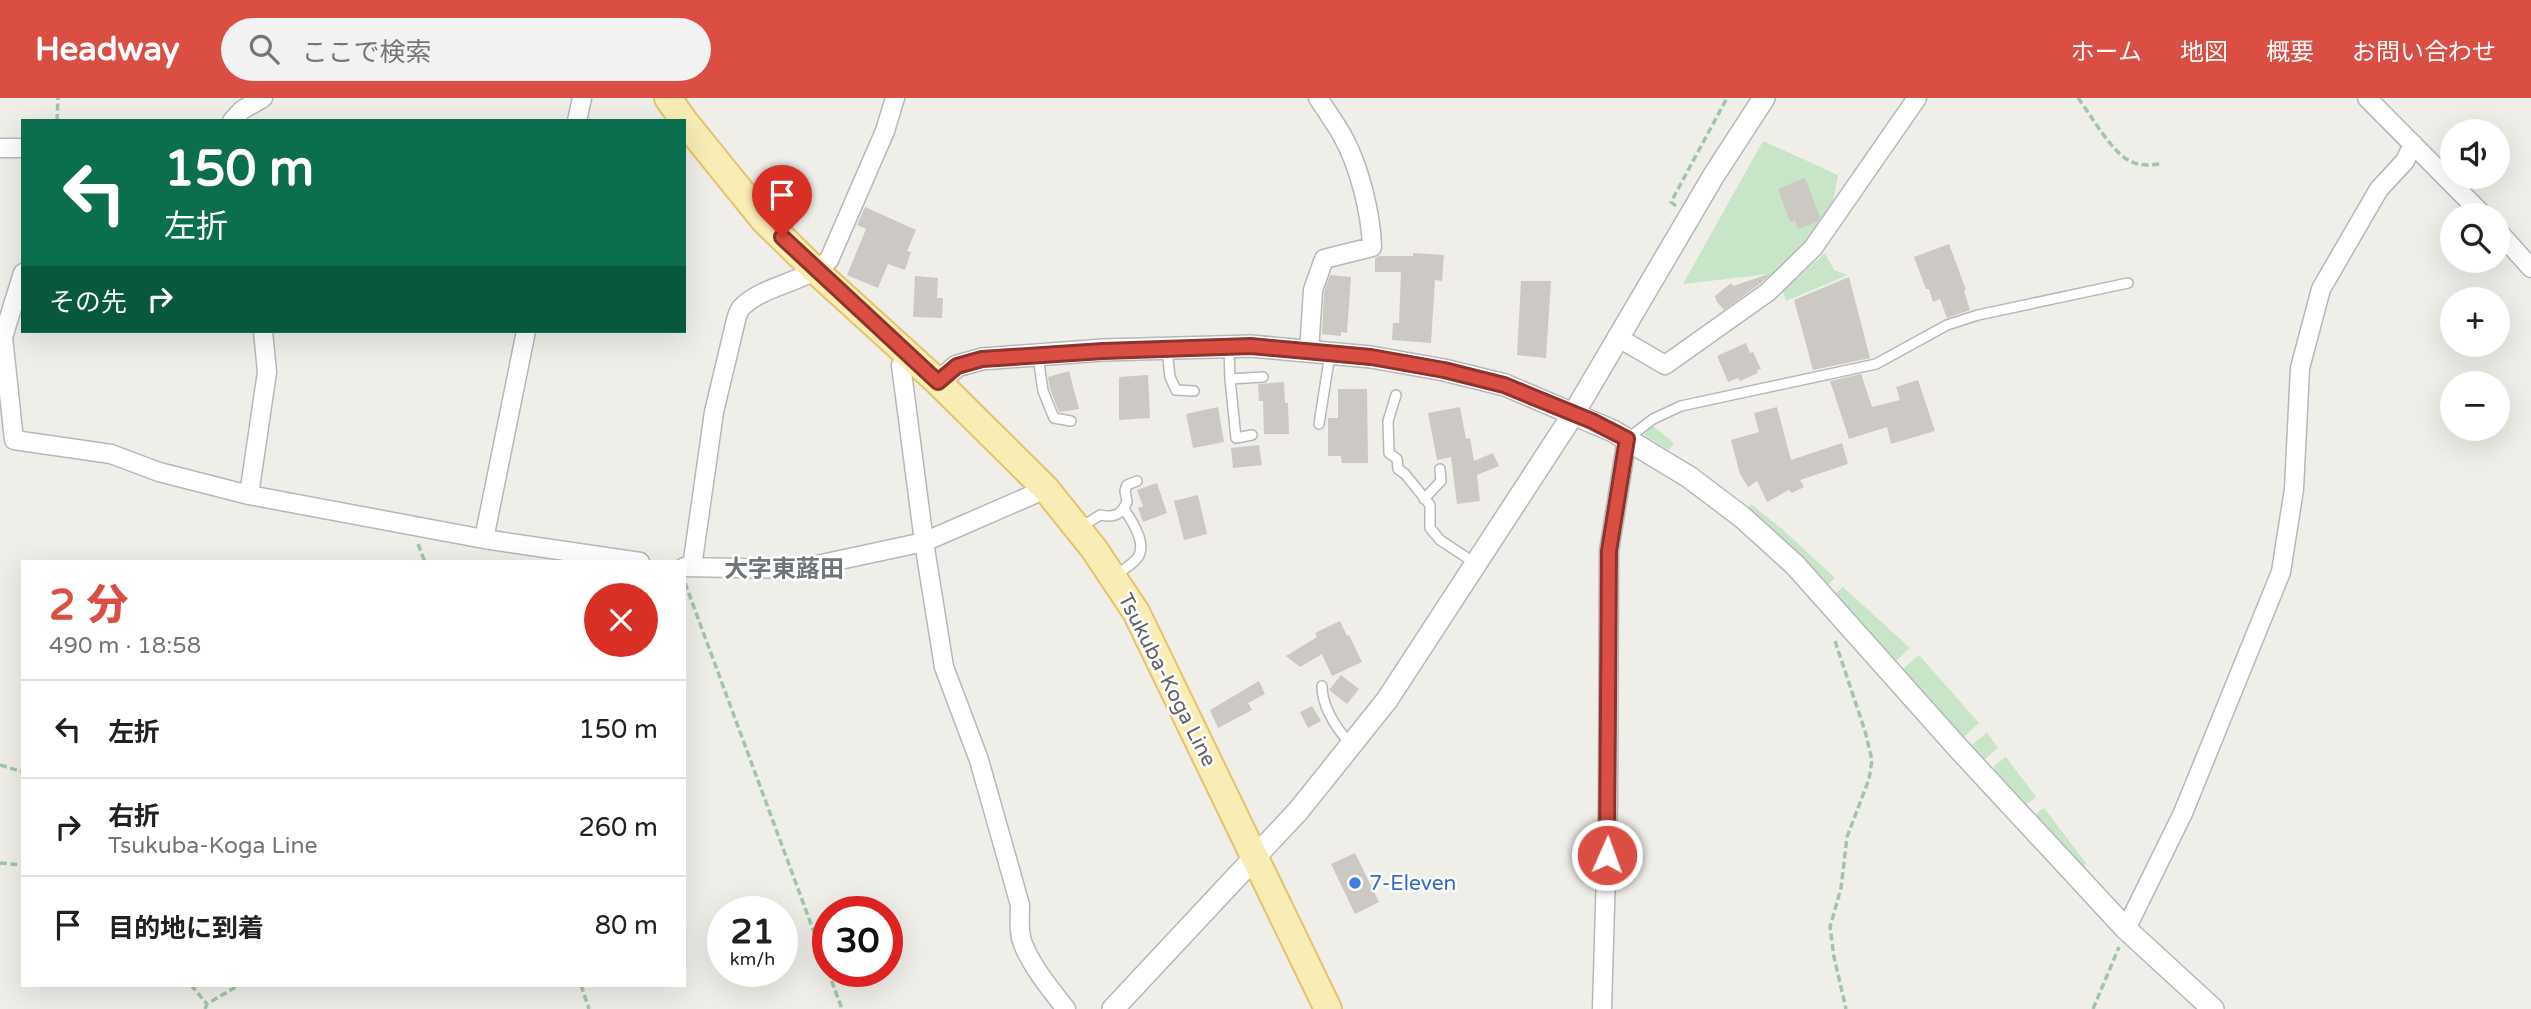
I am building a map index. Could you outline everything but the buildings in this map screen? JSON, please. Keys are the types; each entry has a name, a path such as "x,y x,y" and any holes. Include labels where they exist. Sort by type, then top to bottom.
{"main road":[{"name":"Tsukuba-Koga Line","path":"668,98 683,119"},
{"name":"Tsukuba-Koga Line","path":"686,123 764,220 938,382 1046,489 1114,578 1136,611 1328,1009"}],"street":[{"path":"234,119 242,110 263,98"},
{"path":"577,119 582,98"},
{"path":"895,98 885,131 830,260 817,272 761,295 741,307 714,412 687,572 798,569 923,542 1046,489"},
{"path":"1318,98 1343,138 1359,179 1371,223 1372,247 1324,258 1313,290 1320,353"},
{"path":"1113,1009 1299,810 1387,700 1574,414 1688,218 1764,98"},
{"path":"1617,337 1665,365 1768,292 1813,248 1917,98"},
{"path":"2367,98 2471,203"},
{"path":"2126,929 2183,814 2281,572 2294,489 2300,368 2321,289 2379,190 2405,161 2413,144"},
{"path":"0,148 21,148"},
{"path":"2510,245 2531,268"},
{"path":"21,279 1,337 14,440 111,454 159,472 249,495 484,539 625,560"},
{"path":"249,495 267,372 263,333"},
{"path":"484,539 526,333"},
{"path":"938,382 966,362 1037,354 1230,347 1371,357 1492,382 1574,414 1627,439 1689,477 1742,517 1795,565 1950,739 2126,929 2213,1009"},
{"path":"908,354 901,365 904,397 923,542 944,667 979,760 1020,905 1023,944 1066,1009"},
{"path":"1602,1009 1608,804 1609,551 1627,439"}],"lane":[{"path":"1627,439 1653,419 1681,406 1876,364 1947,325 1978,315 2128,283"},
{"path":"1230,347 1230,379 1236,438 1252,435"},
{"path":"1167,348 1172,384 1176,390 1194,391"},
{"path":"1319,424 1320,353"},
{"path":"1037,354 1043,391 1054,418 1072,421"},
{"path":"1230,379 1263,377"},
{"path":"1396,395 1388,421 1389,453 1397,459 1398,470 1405,474 1430,505 1430,528 1440,540 1476,563"},
{"path":"1424,499 1441,481 1440,469"},
{"path":"1078,529 1100,515 1118,515 1127,502 1127,485 1137,481"},
{"path":"1114,578 1138,558 1141,550 1133,523 1124,509"},
{"path":"1322,686 1324,702 1339,732 1351,745"}],"path":[{"path":"57,119 58,98"},
{"path":"1688,218 1671,202 1727,98"},
{"path":"2078,98 2119,153 2131,162 2148,166 2160,164"},
{"path":"687,572 812,925"},
{"path":"1834,638 1872,760 1869,779 1847,837 1841,888 1829,926 1846,1009"},
{"path":"0,765 21,771"},
{"path":"0,863 21,865"},
{"path":"2094,1009 2126,929"},
{"path":"192,987 206,1007 236,987"},
{"path":"582,987 589,1009"},
{"path":"834,987 842,1009"}],"green space":[{"path":"1763,141 1838,175 1832,208 1804,247 1778,273 1683,284"},
{"path":"1825,253 1834,270 1848,275 1786,301 1783,291"},
{"path":"1652,425 1674,443 1669,450 1644,435"},
{"path":"1751,504 1835,578 1827,586 1748,507"},
{"path":"1843,587 1910,648 1896,661 1835,594"},
{"path":"1919,655 1979,723 1964,737 1902,670"},
{"path":"1987,732 1998,748 1984,760 1971,746"},
{"path":"2006,757 2036,797 2026,805 1993,771 1995,765"},
{"path":"2044,808 2086,863 2082,867 2037,819 2037,813"}],"place":[{"name":"7-Eleven","path":"1355,883"}],"district":[{"name":"大字東蕗田","path":"784,569"}],"route":[{"path":"782,237 938,382 957,366 982,359 1037,354 1251,346 1371,357 1444,370 1504,385 1592,421 1627,439 1609,551 1607,855"}]}
